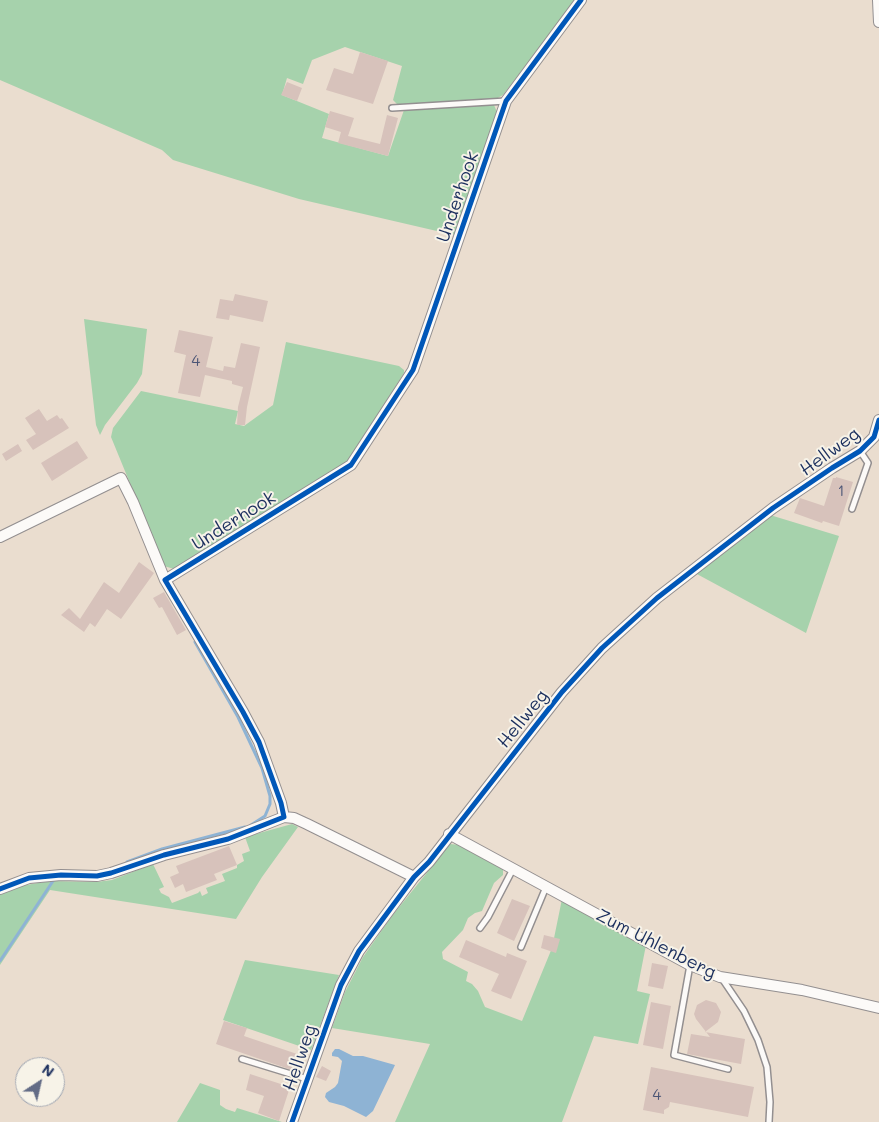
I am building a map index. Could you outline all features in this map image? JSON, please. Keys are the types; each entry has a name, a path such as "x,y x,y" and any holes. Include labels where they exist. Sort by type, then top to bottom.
{"street":[{"name":"Underhook","path":"165,580 351,465 413,370 506,101 581,0"},
{"path":"878,0 879,22"},
{"name":"Hellweg","path":"292,1122 341,985 360,951 414,877 429,862 537,721 602,648 658,598 773,508 860,451 874,437 879,420"},
{"path":"0,537 120,478 133,502 165,580 259,742 278,794 284,817"},
{"path":"0,888 29,878 97,876 111,873 164,855 228,839 284,817 294,818 307,824 414,877"},
{"name":"Zum Uhlenberg","path":"449,834 690,965 720,977 802,990 879,1008"}],"lane":[{"path":"392,108 506,101"},
{"path":"852,509 868,462 860,451"},
{"path":"480,928 488,917 513,869"},
{"path":"521,946 546,887"},
{"path":"690,965 674,1056 728,1070"},
{"path":"720,977 744,1011 761,1050 767,1068 770,1102 769,1122"},
{"path":"242,1058 307,1079"}],"green space":[{"path":"0,0 576,0 503,95 496,99 398,105 393,100 402,66 345,47 312,60 303,84 287,78 282,95 329,114 322,138 388,156 404,110 494,105 497,112 454,235 299,199 173,160 162,150 0,80"},
{"path":"84,319 147,329 142,374 105,425 100,435 96,425"},
{"path":"286,342 399,366 404,370 404,373 348,462 174,569 164,566 111,437 113,428 141,391 238,411 235,424 244,426 273,405"},
{"path":"770,515 839,536 806,633 695,573"},
{"path":"292,824 298,827 262,877 236,919 50,890 0,965 0,895 6,891 20,886 50,881 96,882 112,880 153,864 164,887 159,889 161,893 169,897 172,903 200,891 202,896 208,893 206,888 225,881 222,874 237,868 237,865 244,861 242,854 250,851 245,837"},
{"path":"450,844 460,845 503,867 503,875 494,883 482,911 468,918 463,930 442,952 443,959 468,972 466,981 472,984 478,991 485,1007 522,1021 552,948 562,899 646,945 637,991 650,994 638,1044 594,1036 562,1122 395,1122 430,1044 332,1028 345,992 363,957 392,916"},
{"path":"245,960 339,975 311,1050 223,1020"},
{"path":"200,1083 220,1090 220,1105 226,1109 235,1112 237,1108 282,1122 177,1122"}],"water":[{"path":"335,1049 353,1056 363,1056 395,1065 373,1111 366,1117 344,1106 329,1102 325,1097 326,1093 338,1083 342,1061 338,1057 332,1056"}],"building":[{"path":"360,52 388,61 373,104 326,90 334,68 353,74"},
{"path":"287,82 302,88 297,101 281,95"},
{"path":"330,111 354,118 348,136 380,144 387,115 398,118 388,156 338,143 341,132 325,127"},
{"path":"235,294 268,301 263,322 230,315 229,320 216,318 220,299 233,301"},
{"path":"179,330 213,337 206,367 223,371 224,366 235,368 241,343 260,347 245,425 237,425 238,407 243,387 232,384 232,381 205,375 200,397 178,393 186,355 174,352"},
{"path":"39,409 47,421 57,415 60,419 62,418 69,428 33,450 26,440 36,434 25,418"},
{"path":"77,441 88,458 52,481 41,463"},
{"path":"18,444 22,451 6,461 2,454"},
{"path":"836,477 853,482 839,526 823,521 822,523 794,513 800,498 824,506 833,478"},
{"path":"139,562 154,573 121,619 107,609 95,627 90,623 84,632 61,615 69,608 80,619 104,582 119,593"},
{"path":"164,592 186,630 177,635 162,607 159,608 153,598"},
{"path":"229,846 237,865 214,874 217,880 186,892 183,884 175,888 170,877 179,873 176,866"},
{"path":"512,899 530,906 514,941 497,933"},
{"path":"544,935 560,939 556,953 541,948"},
{"path":"466,940 506,957 507,953 527,961 511,999 491,991 499,974 459,957"},
{"path":"652,963 668,966 663,989 648,986"},
{"path":"706,1000 716,1003 721,1012 718,1022 706,1031 694,1014 697,1005"},
{"path":"651,1002 671,1006 663,1049 643,1045"},
{"path":"224,1021 247,1028 244,1036 300,1055 295,1071 216,1044"},
{"path":"706,1032 745,1039 741,1064 687,1054 691,1034 710,1037"},
{"path":"322,1066 331,1071 326,1081 316,1077"},
{"path":"651,1067 754,1087 748,1117 670,1102 669,1107 664,1110 664,1114 643,1110"},
{"path":"250,1074 290,1087 279,1121 258,1113 264,1096 246,1090"}],"waterway":[{"path":"195,642 238,717 262,768 270,796 270,804 265,816 251,825"},
{"path":"127,862 162,849 245,827"},
{"path":"0,961 53,881"}],"cycle path":[{"path":"0,889 29,878 61,875 97,876 111,873 164,855 228,839 284,817 281,803 259,742 165,580 351,465 413,370 506,101 581,0"},
{"path":"292,1122 341,985 359,951 414,877 429,862 562,692 602,648 657,598 773,508 860,451 874,437 879,420"}]}
